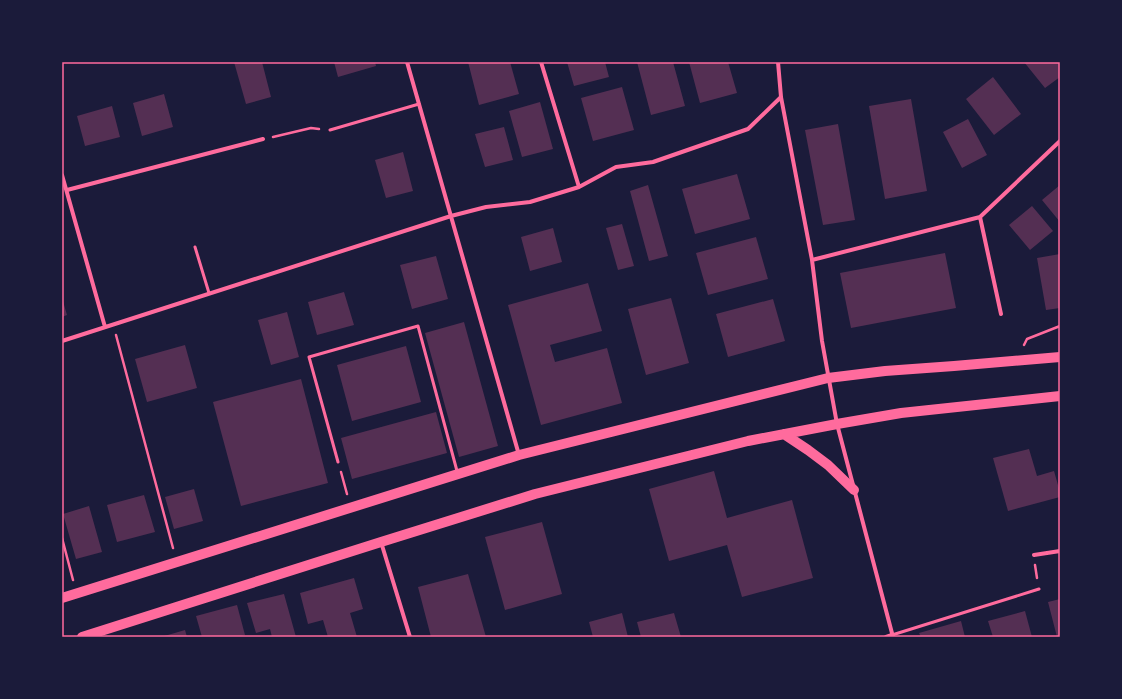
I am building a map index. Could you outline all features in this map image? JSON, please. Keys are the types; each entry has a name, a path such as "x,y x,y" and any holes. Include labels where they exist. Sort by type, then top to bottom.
{"main road":[{"path":"62,598 519,455 828,378 885,371 1060,357"},
{"path":"82,637 536,494 748,441 901,413 1060,396"},
{"path":"784,434 828,465 854,490"}],"street":[{"path":"407,62 519,455"},
{"path":"541,62 579,187"},
{"path":"778,62 781,97 812,260 828,378 837,424 892,636 886,637"},
{"path":"62,341 452,216 486,207 530,202 579,187 616,167 653,162 748,129 781,97"},
{"path":"66,190 263,139"},
{"path":"812,260 980,217 1060,141"},
{"path":"62,175 105,327"},
{"path":"980,217 1000,314"},
{"path":"381,542 410,637"},
{"path":"1034,555 1060,551"}],"lane":[{"path":"330,130 419,104"},
{"path":"195,247 209,293"},
{"path":"338,462 309,357 418,326 458,475"},
{"path":"892,636 1039,589"}],"path":[{"path":"263,139 311,128 330,130"},
{"path":"1015,361 1028,339 1060,326"},
{"path":"118,343 177,563"},
{"path":"338,462 351,508"},
{"path":"62,538 77,594"},
{"path":"1034,555 1039,589"}],"building":[{"path":"234,62 262,62 271,97 246,104"},
{"path":"334,62 375,62 376,66 338,77"},
{"path":"468,62 510,62 519,94 479,105"},
{"path":"567,62 605,62 609,77 574,86"},
{"path":"637,62 673,62 685,106 651,115"},
{"path":"689,62 728,62 737,93 700,103"},
{"path":"1024,62 1059,62 1060,77 1045,88"},
{"path":"993,77 1021,114 994,135 966,99"},
{"path":"622,87 634,130 593,141 581,98"},
{"path":"164,94 173,127 142,136 133,103"},
{"path":"911,99 927,191 885,199 869,106"},
{"path":"540,102 553,149 522,157 509,111"},
{"path":"112,106 120,137 85,146 77,116"},
{"path":"968,119 987,155 962,168 943,132"},
{"path":"838,124 855,220 823,225 805,130"},
{"path":"504,127 513,160 485,167 475,134"},
{"path":"403,152 413,191 386,198 375,160"},
{"path":"737,174 750,219 695,234 682,189"},
{"path":"648,185 668,256 649,261 630,191"},
{"path":"1060,185 1060,222 1042,200"},
{"path":"1032,206 1053,231 1030,250 1009,225"},
{"path":"622,224 634,266 618,270 606,228"},
{"path":"553,228 562,262 530,271 521,237"},
{"path":"756,237 768,279 708,295 696,253"},
{"path":"945,253 956,308 851,328 840,273"},
{"path":"1060,254 1060,308 1046,310 1037,258"},
{"path":"436,256 448,299 412,309 400,265"},
{"path":"588,283 602,331 550,345 555,362 607,348 622,403 541,425 508,305"},
{"path":"344,292 354,325 317,335 308,302"},
{"path":"62,298 67,315 62,317"},
{"path":"671,298 689,363 646,375 628,309"},
{"path":"773,299 785,341 728,357 716,314"},
{"path":"287,312 299,357 271,365 258,320"},
{"path":"464,322 498,446 459,457 425,333"},
{"path":"185,345 197,388 147,402 135,359"},
{"path":"406,346 421,402 352,421 337,365"},
{"path":"301,379 328,483 241,506 213,402"},
{"path":"436,412 447,453 352,479 341,438"},
{"path":"1029,449 1037,476 1054,471 1060,497 1008,511 993,458"},
{"path":"714,471 727,518 792,500 813,578 742,597 727,545 669,561 649,489"},
{"path":"194,489 203,521 174,529 165,497"},
{"path":"144,495 155,532 117,542 107,505"},
{"path":"89,506 102,552 76,559 63,514"},
{"path":"542,522 562,594 505,610 485,537"},
{"path":"468,574 486,637 431,637 418,587"},
{"path":"354,578 363,609 350,613 357,637 328,637 323,620 308,624 300,593"},
{"path":"284,594 296,637 272,637 270,629 256,633 247,603"},
{"path":"1060,599 1060,637 1057,637 1048,602"},
{"path":"237,605 245,635 236,637 202,637 196,616"},
{"path":"1025,611 1032,637 993,637 988,621"},
{"path":"622,613 628,637 593,637 589,622"},
{"path":"674,613 681,637 641,637 637,622"},
{"path":"961,621 965,637 921,637 919,633"},
{"path":"185,630 187,637 161,637"}]}
